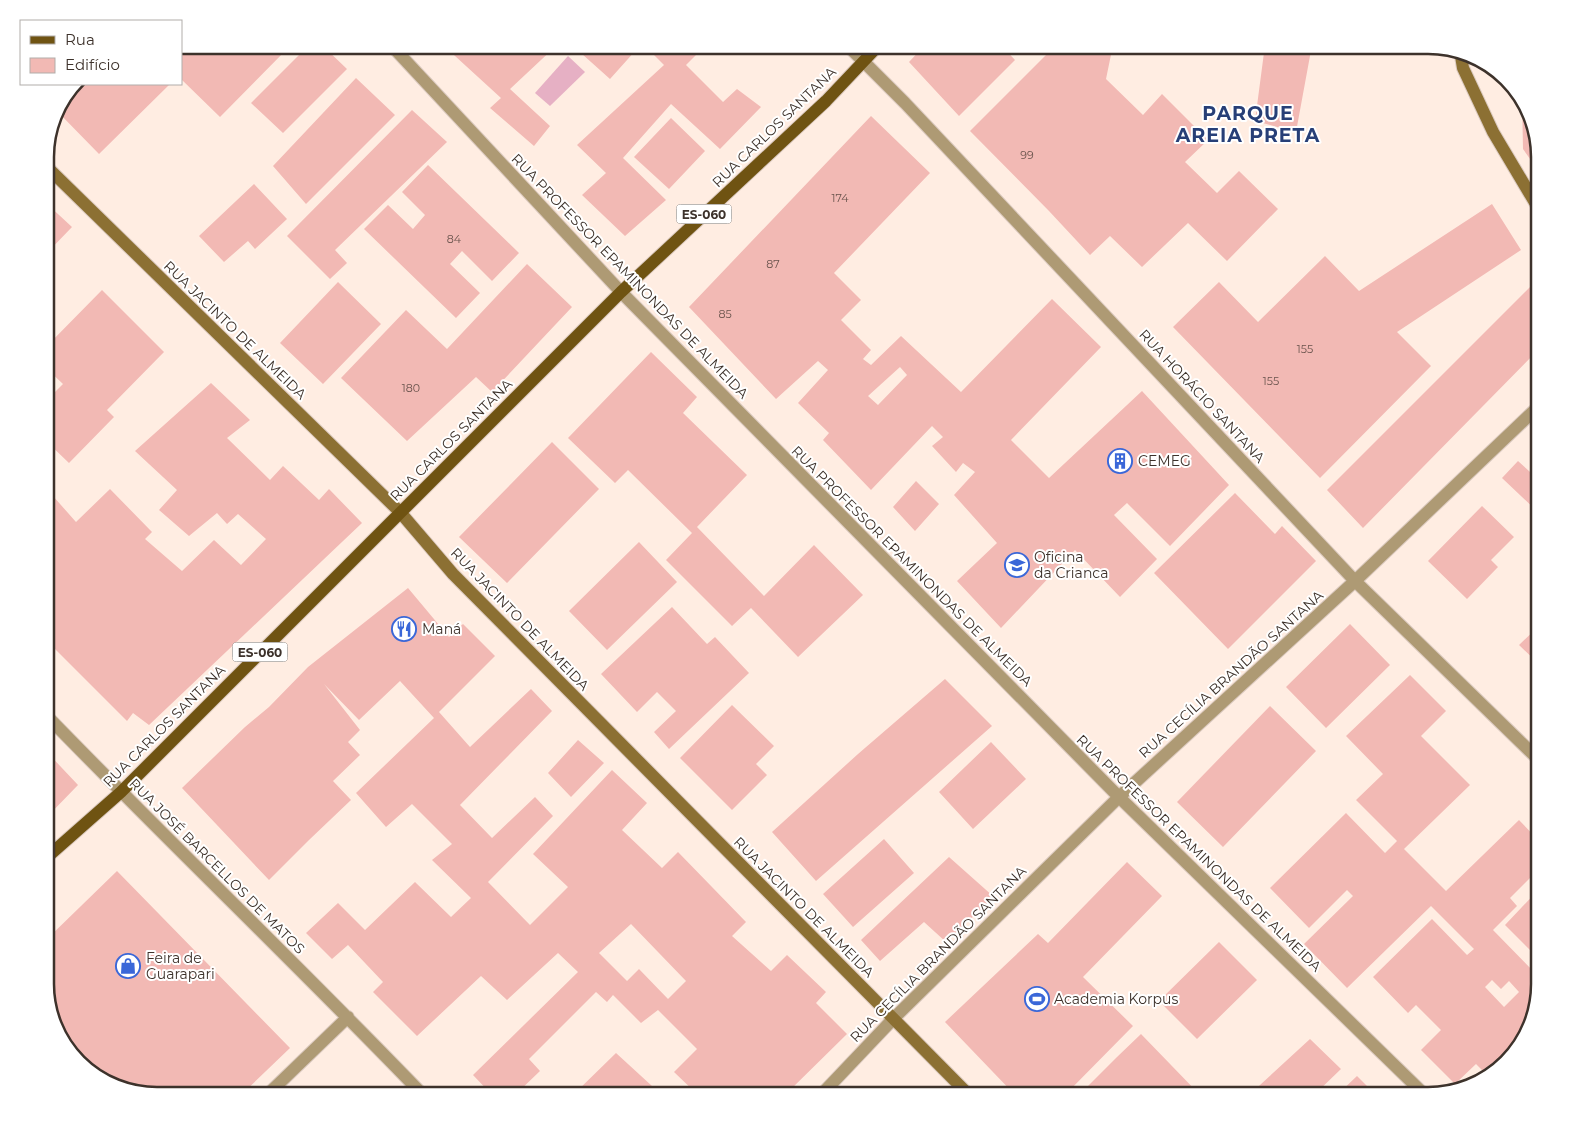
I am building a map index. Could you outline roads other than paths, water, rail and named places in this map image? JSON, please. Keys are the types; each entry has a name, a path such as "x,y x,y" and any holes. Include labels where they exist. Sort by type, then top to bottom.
{"main road":[{"name":"RUA CARLOS SANTANA","path":"54,851 121,792 621,292 826,101 871,54"}],"street":[{"name":"RUA PROFESSOR EPAMINONDAS DE ALMEIDA","path":"399,54 621,292 1119,797 1417,1087"},
{"name":"RUA HORÁCIO SANTANA","path":"857,54 1356,581 1531,752"},
{"path":"1462,59 1463,68 1494,132 1531,196"},
{"name":"RUA JACINTO DE ALMEIDA","path":"54,175 400,512 453,574 961,1087"},
{"name":"RUA CECÍLIA BRANDÃO SANTANA","path":"829,1087 894,1018 1119,797 1356,581 1531,414"},
{"name":"RUA JOSÉ BARCELLOS DE MATOS","path":"54,723 348,1017 415,1087"},
{"path":"275,1087 348,1017"}],"place":[{"name":"CEMEG","path":"1120,461"},
{"name":"Oficina da Crianca","path":"1017,565"},
{"name":"Maná","path":"404,629"},
{"name":"Feira de Guarapari","path":"128,966"},
{"name":"Academia Korpus","path":"1037,999"}],"district":[{"name":"PARQUE AREIA PRETA","path":"1248,124"}]}
